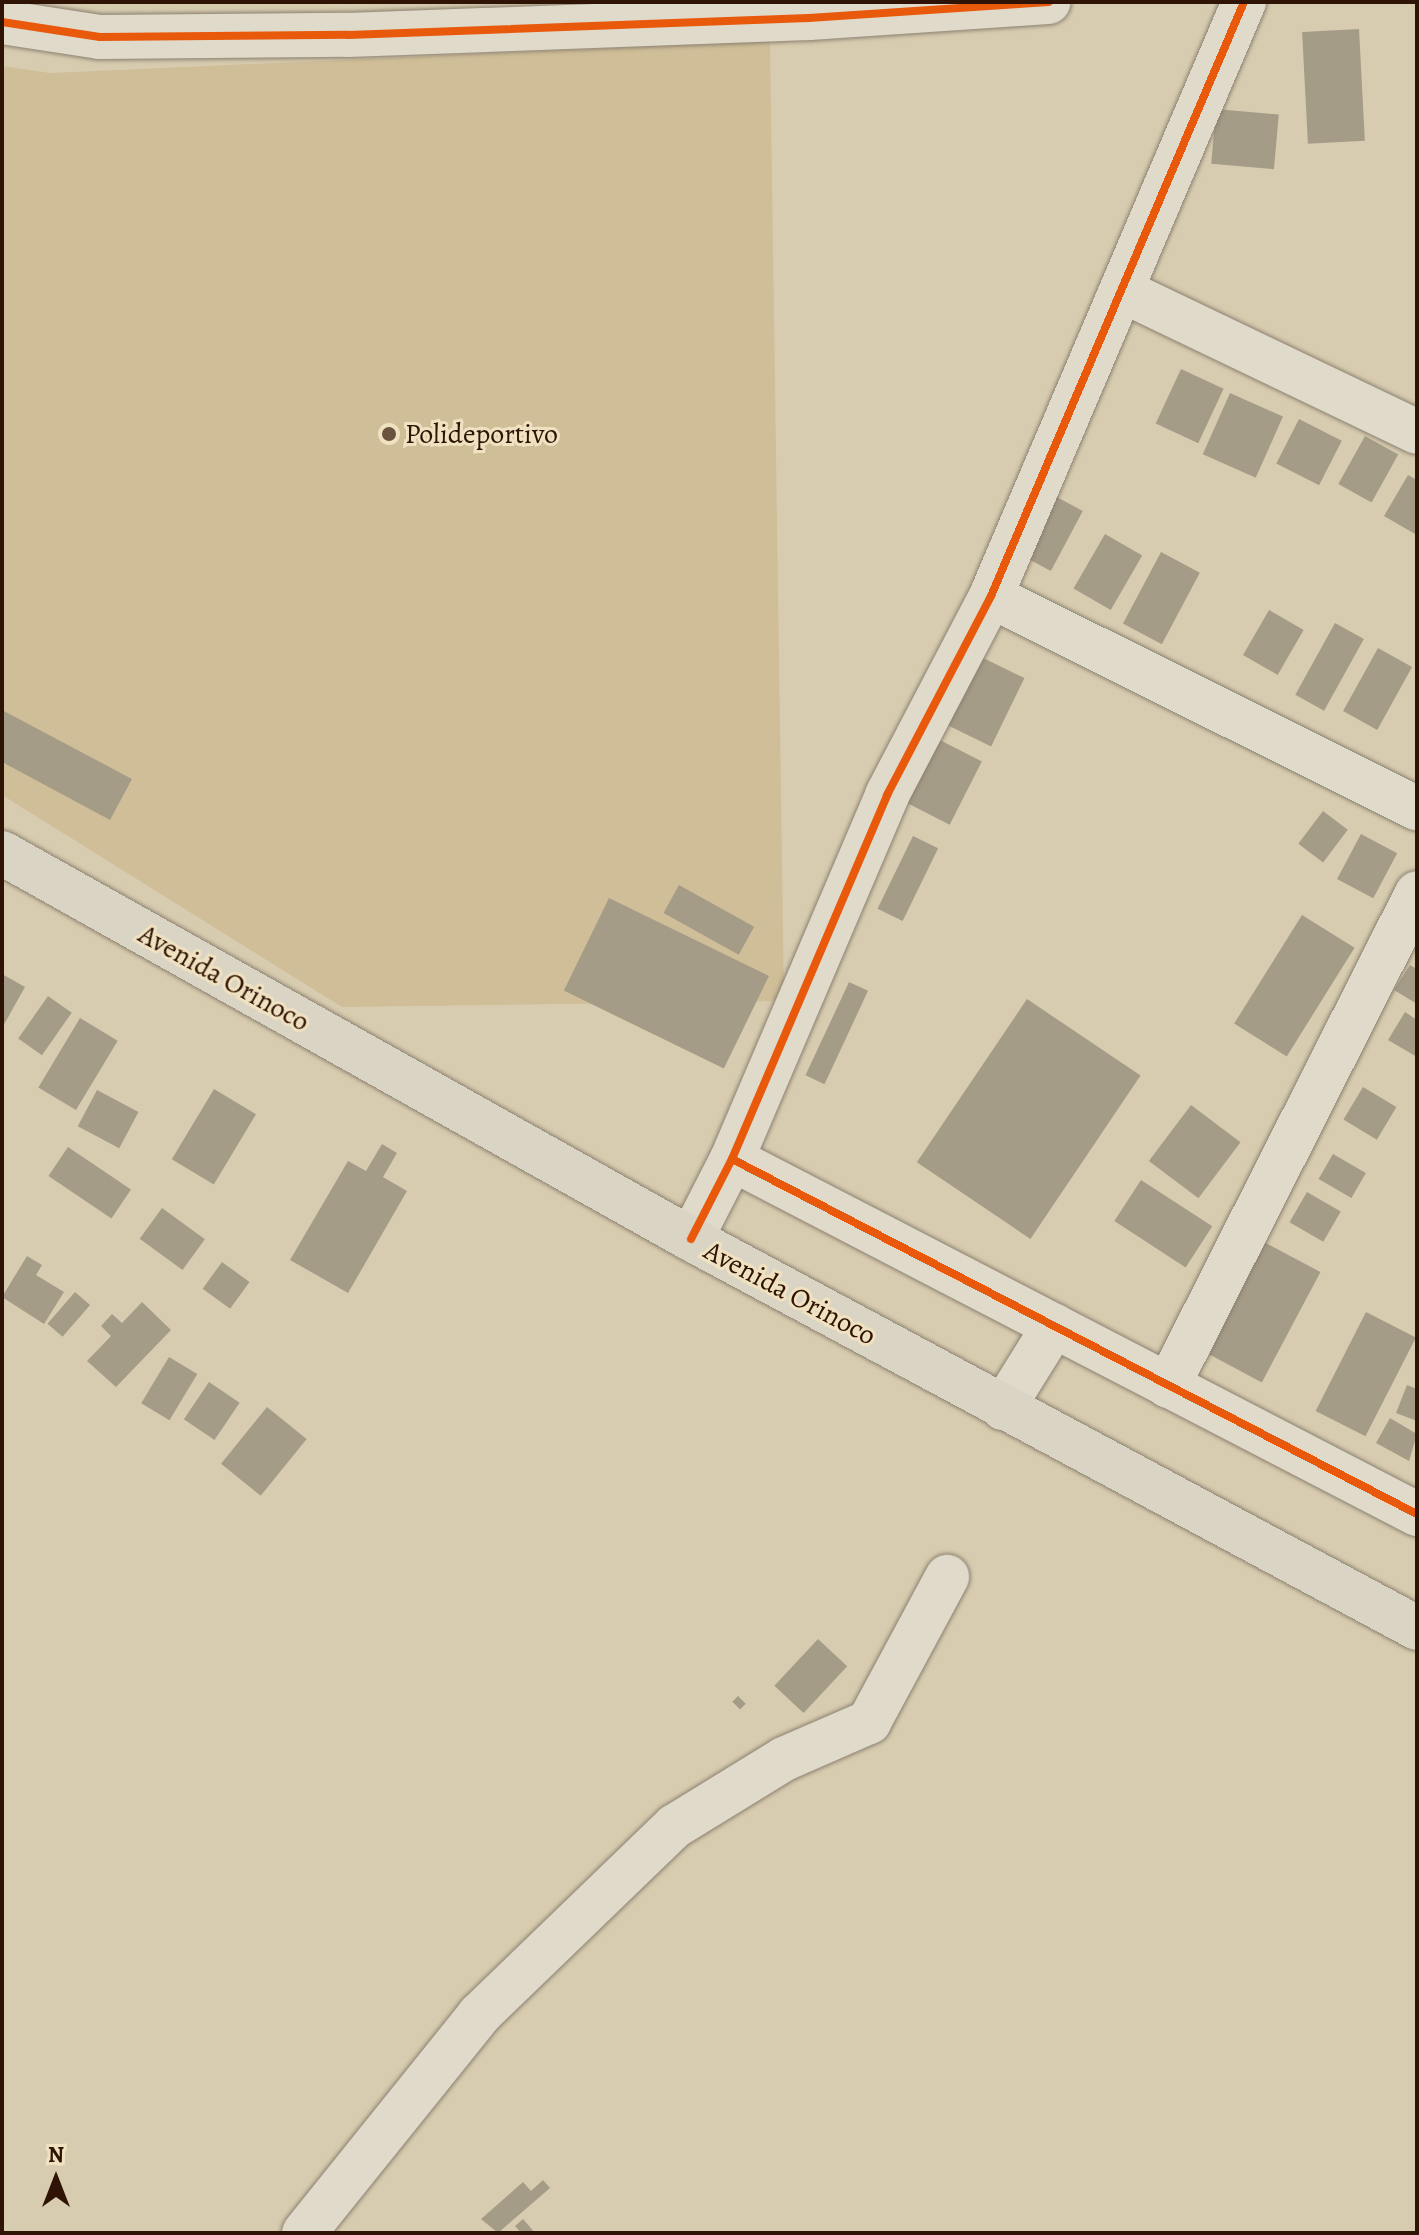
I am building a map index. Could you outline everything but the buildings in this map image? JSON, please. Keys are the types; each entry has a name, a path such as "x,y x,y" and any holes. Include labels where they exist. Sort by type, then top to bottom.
{"main road":[{"name":"Avenida Orinoco","path":"2,853 691,1239 1417,1628"}],"street":[{"path":"2,22 810,10 1048,2"},
{"path":"691,1239 732,1159 887,795 991,596 1244,2"},
{"path":"1123,291 1417,432"},
{"path":"991,596 1417,808"},
{"path":"1168,1386 1417,893"},
{"path":"732,1159 1417,1514"},
{"path":"1003,1408 1054,1326"},
{"path":"304,2233 479,2015 675,1826 784,1759 869,1722 947,1577"}],"shaded area":[{"name":"Polideportivo","path":"770,41 784,1001 342,1007 2,795 2,66 50,73"}],"cycle path":[{"path":"2,22 100,37 348,35 809,18 1048,2"},
{"path":"691,1239 732,1159 887,795 991,596 1244,2"},
{"path":"732,1159 1417,1514"}],"place":[{"name":"Polideportivo","path":"389,434"}]}
